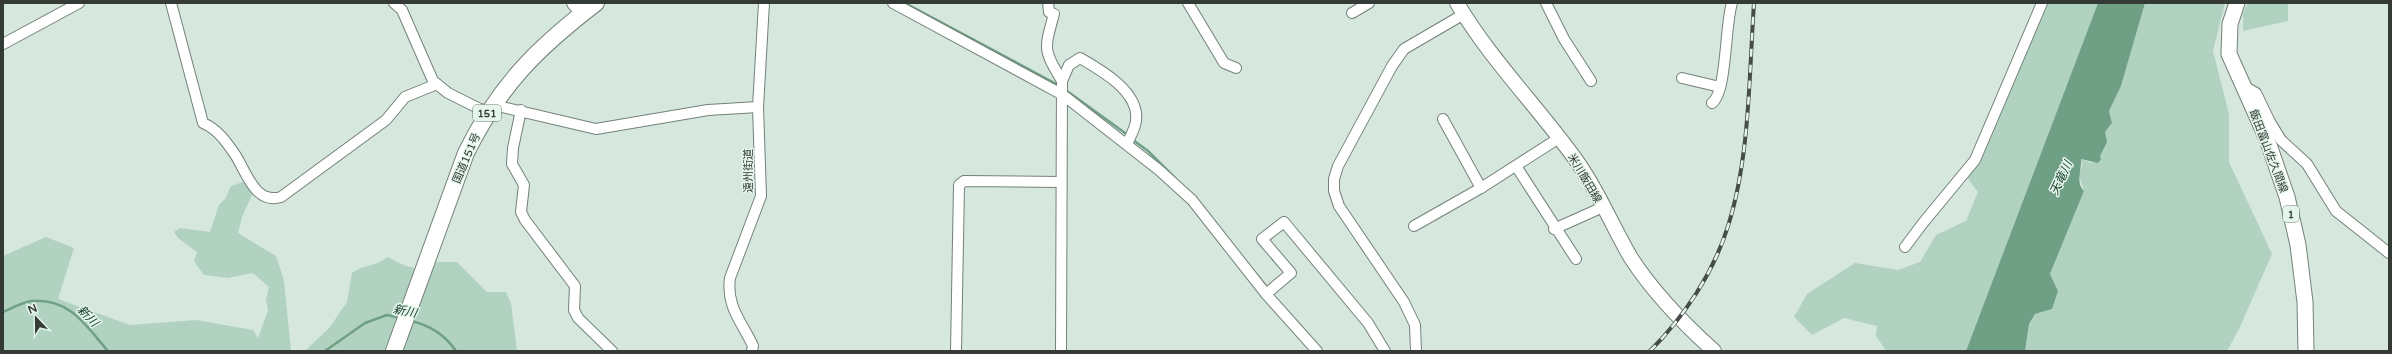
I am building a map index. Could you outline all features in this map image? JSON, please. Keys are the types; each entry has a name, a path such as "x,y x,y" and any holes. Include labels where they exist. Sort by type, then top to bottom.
{"highway":[{"name":"国道151号","path":"394,351 466,153 490,108 520,68 579,8 596,3"}],"main road":[{"name":"飯田富山佐久間線","path":"2237,3 2230,24 2229,54 2267,139 2287,197 2298,245 2303,288 2306,351"},
{"name":"米川飯田線","path":"1460,9 1577,160 1644,276 1680,318 1714,351"}],"street":[{"path":"3,44 79,3"},
{"path":"171,3 203,123 214,128 234,153 249,180 262,196 272,200 281,197 386,120 405,97 437,84"},
{"path":"394,3 402,10 430,74 437,84 448,93 482,110 502,107 521,110 596,129 708,110 758,107"},
{"name":"遠州街道","path":"752,351 753,346 743,332 730,301 729,289 730,278 761,196 758,107 764,3"},
{"path":"892,3 1063,95 1159,170 1192,200 1266,294 1317,351"},
{"path":"1048,3 1049,12 1054,14 1046,41 1046,55 1062,81 1063,95 1061,182 1061,351"},
{"path":"1188,3 1224,63 1236,68"},
{"path":"1352,13 1369,3"},
{"path":"1546,3 1564,39 1591,81"},
{"path":"1712,102 1718,95 1720,87 1732,3"},
{"path":"1905,247 1922,223 1975,160 2042,3"},
{"path":"1416,351 1415,325 1404,302 1339,206 1334,191 1334,179 1363,117 1404,49 1460,9"},
{"path":"1062,81 1069,65 1080,58 1112,76 1134,103 1136,121 1127,144"},
{"path":"1682,78 1720,87"},
{"path":"2242,85 2256,93 2270,122 2281,140 2307,164 2336,211 2345,220 2389,253"},
{"path":"521,110 513,148 512,164 524,185 521,212 524,220 576,286 574,310 578,318 612,351"},
{"path":"1443,119 1481,188"},
{"path":"1414,226 1481,188 1559,138"},
{"path":"1516,166 1554,229 1576,260"},
{"path":"956,351 959,185 964,181 1061,182"},
{"path":"1554,229 1603,207"},
{"path":"1266,294 1291,273 1262,238 1284,222 1368,323 1385,351"}],"shaded area":[{"path":"2047,3 2098,3 1966,351 1886,351 1876,336 1877,326 1844,318 1812,335 1794,317 1807,294 1855,263 1898,270 1920,262 1936,235 1966,221 1978,192 1964,173 1977,159"},
{"path":"2145,3 2225,3 2213,51 2229,114 2229,162 2272,254 2239,329 2227,351 2025,351 2029,324 2035,314 2052,309 2058,291 2050,274 2084,191 2079,175 2082,166 2081,159 2091,163 2103,149 2105,132 2112,123 2109,111 2121,86"},
{"path":"2248,3 2288,3 2288,21 2243,31 2243,13"},
{"path":"243,182 253,193 242,217 238,233 276,256 284,281 291,351 3,351 3,256 46,237 74,248 58,299 130,325 196,320 253,330 258,338 268,310 266,300 269,287 253,273 228,278 204,275 194,261 197,252 178,238 174,232 180,228 210,232 219,205 225,199 231,186"},
{"path":"387,257 406,266 423,270 435,262 457,262 487,292 506,292 511,303 517,351 305,351 330,327 347,302 352,273 378,263"}],"water":[{"name":"天竜川","path":"2098,3 2145,3 2121,86 2109,111 2112,123 2105,132 2107,142 2100,156 2101,159 2098,163 2081,159 2079,180 2084,191 2050,274 2058,291 2052,309 2035,314 2029,324 2025,351 1966,351"}],"waterway":[{"path":"905,3 1060,86"},
{"path":"1067,91 1125,133"},
{"path":"1133,140 1148,151 1176,179"},
{"path":"1258,276 1265,285"},
{"name":"新川","path":"3,312 32,301 45,301 57,304 67,309 84,323 108,351"},
{"name":"新川","path":"325,351 365,323 387,315 400,318"},
{"name":"新川","path":"411,321 430,328 447,340 456,351"}],"railway":[{"path":"1650,351 1675,324 1706,277 1715,260 1728,226 1741,172 1745,144 1754,3"}]}
